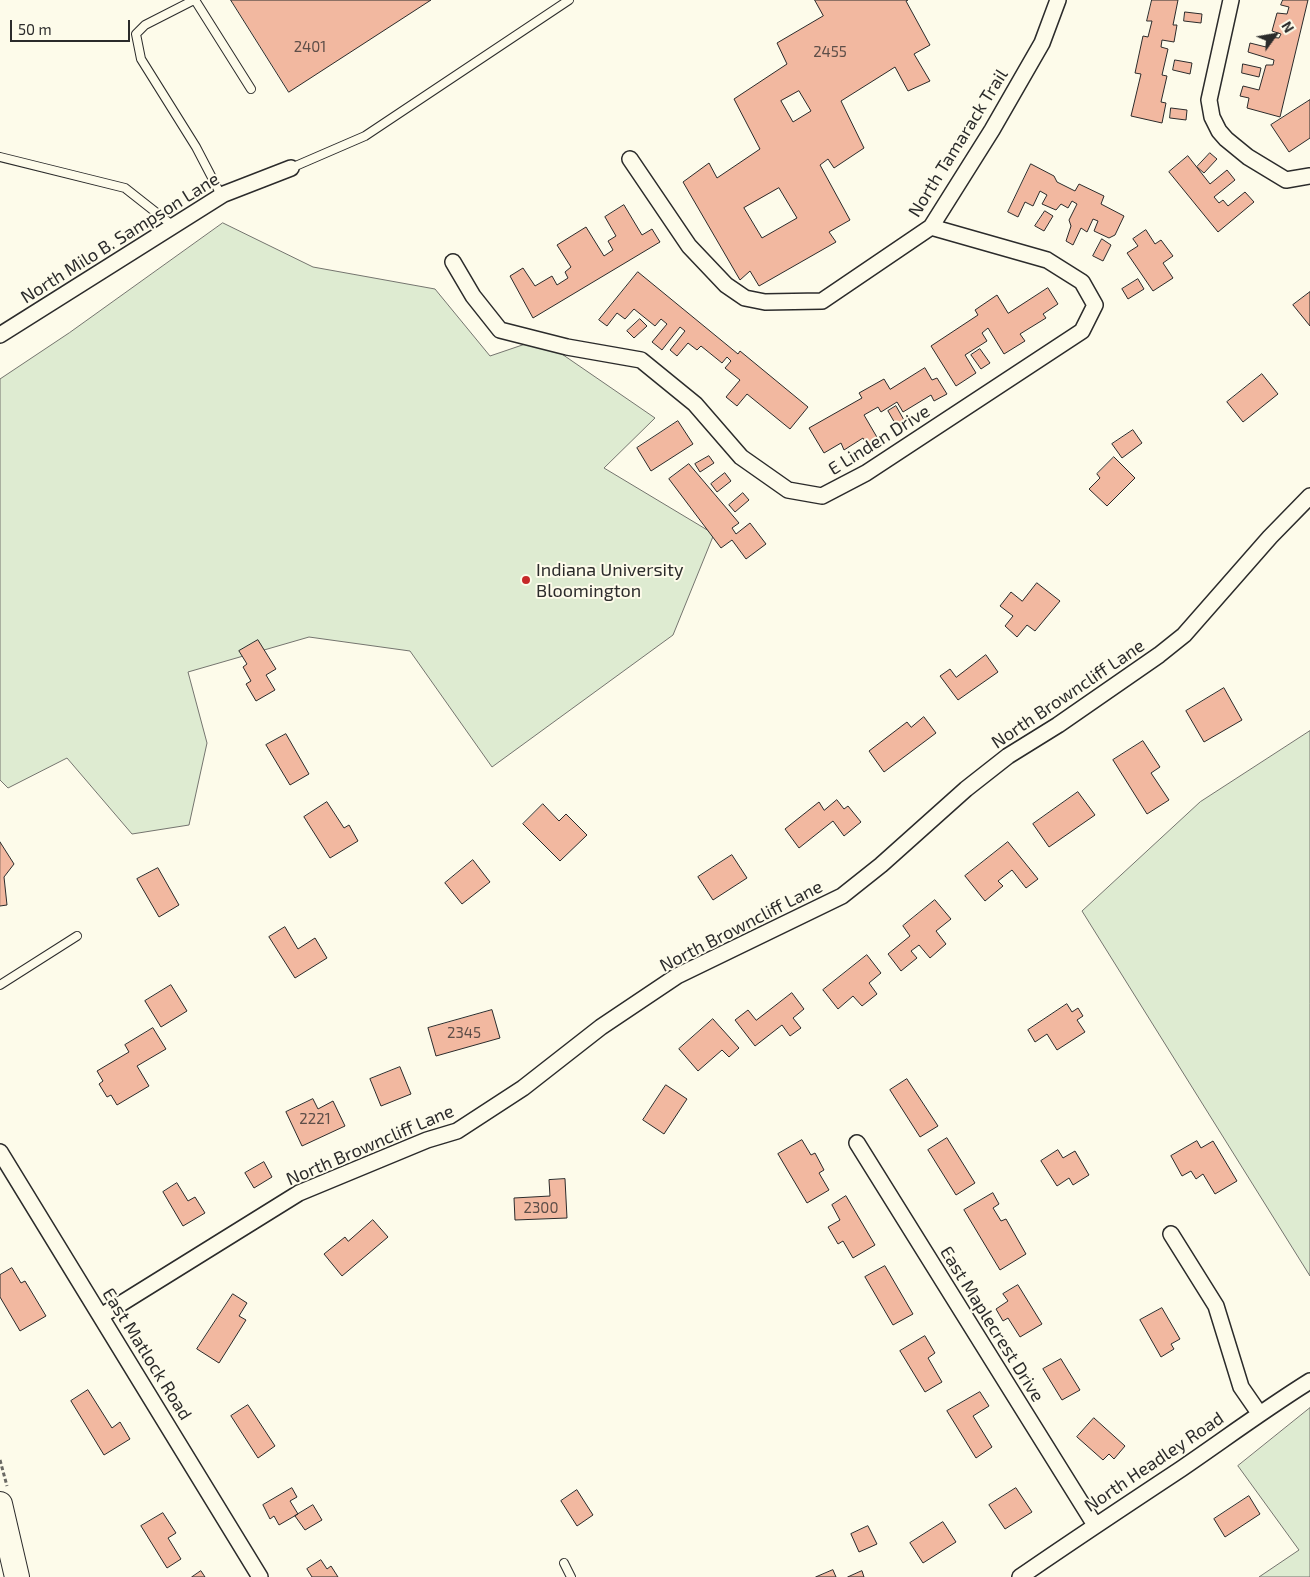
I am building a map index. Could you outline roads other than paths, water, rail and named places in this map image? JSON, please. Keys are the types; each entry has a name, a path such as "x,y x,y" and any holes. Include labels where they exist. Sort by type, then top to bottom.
{"highway":[{"path":"0,1504 18,1577"}],"street":[{"name":"North Tamarack Trail","path":"630,159 670,221 710,269 726,285 745,298 765,302 822,301 931,227 992,130 1042,43 1058,0"},
{"path":"1231,0 1209,100 1212,117 1226,139 1248,157 1286,180 1310,176"},
{"name":"North Milo B. Sampson Lane","path":"0,335 221,195 291,168"},
{"name":"E Linden Drive","path":"453,262 473,296 500,330 567,347 641,360 694,404 742,457 788,490 822,496 866,473 1082,331 1095,305 1082,282 1047,260 931,227"},
{"name":"North Browncliff Lane","path":"102,1316 299,1193 427,1140 457,1131 523,1088 601,1027 677,976 842,896 881,865 966,788 1008,756 1058,725 1159,655 1184,635 1270,537 1310,496"},
{"name":"East Maplecrest Drive","path":"857,1143 1095,1525"},
{"name":"East Matlock Road","path":"0,1152 260,1577"},
{"path":"1171,1234 1216,1306 1242,1387 1259,1413"},
{"name":"North Headley Road","path":"1020,1577 1179,1470 1259,1413 1310,1381"}],"lane":[{"path":"221,195 196,148 140,59 136,34 145,25 194,0 251,89"},
{"path":"291,168 365,136 569,0"},
{"path":"0,157 124,188 172,225"},
{"path":"0,985 77,936"},
{"path":"564,1563 571,1577"}],"place":[{"name":"Indiana University Bloomington","path":"526,580"}]}
